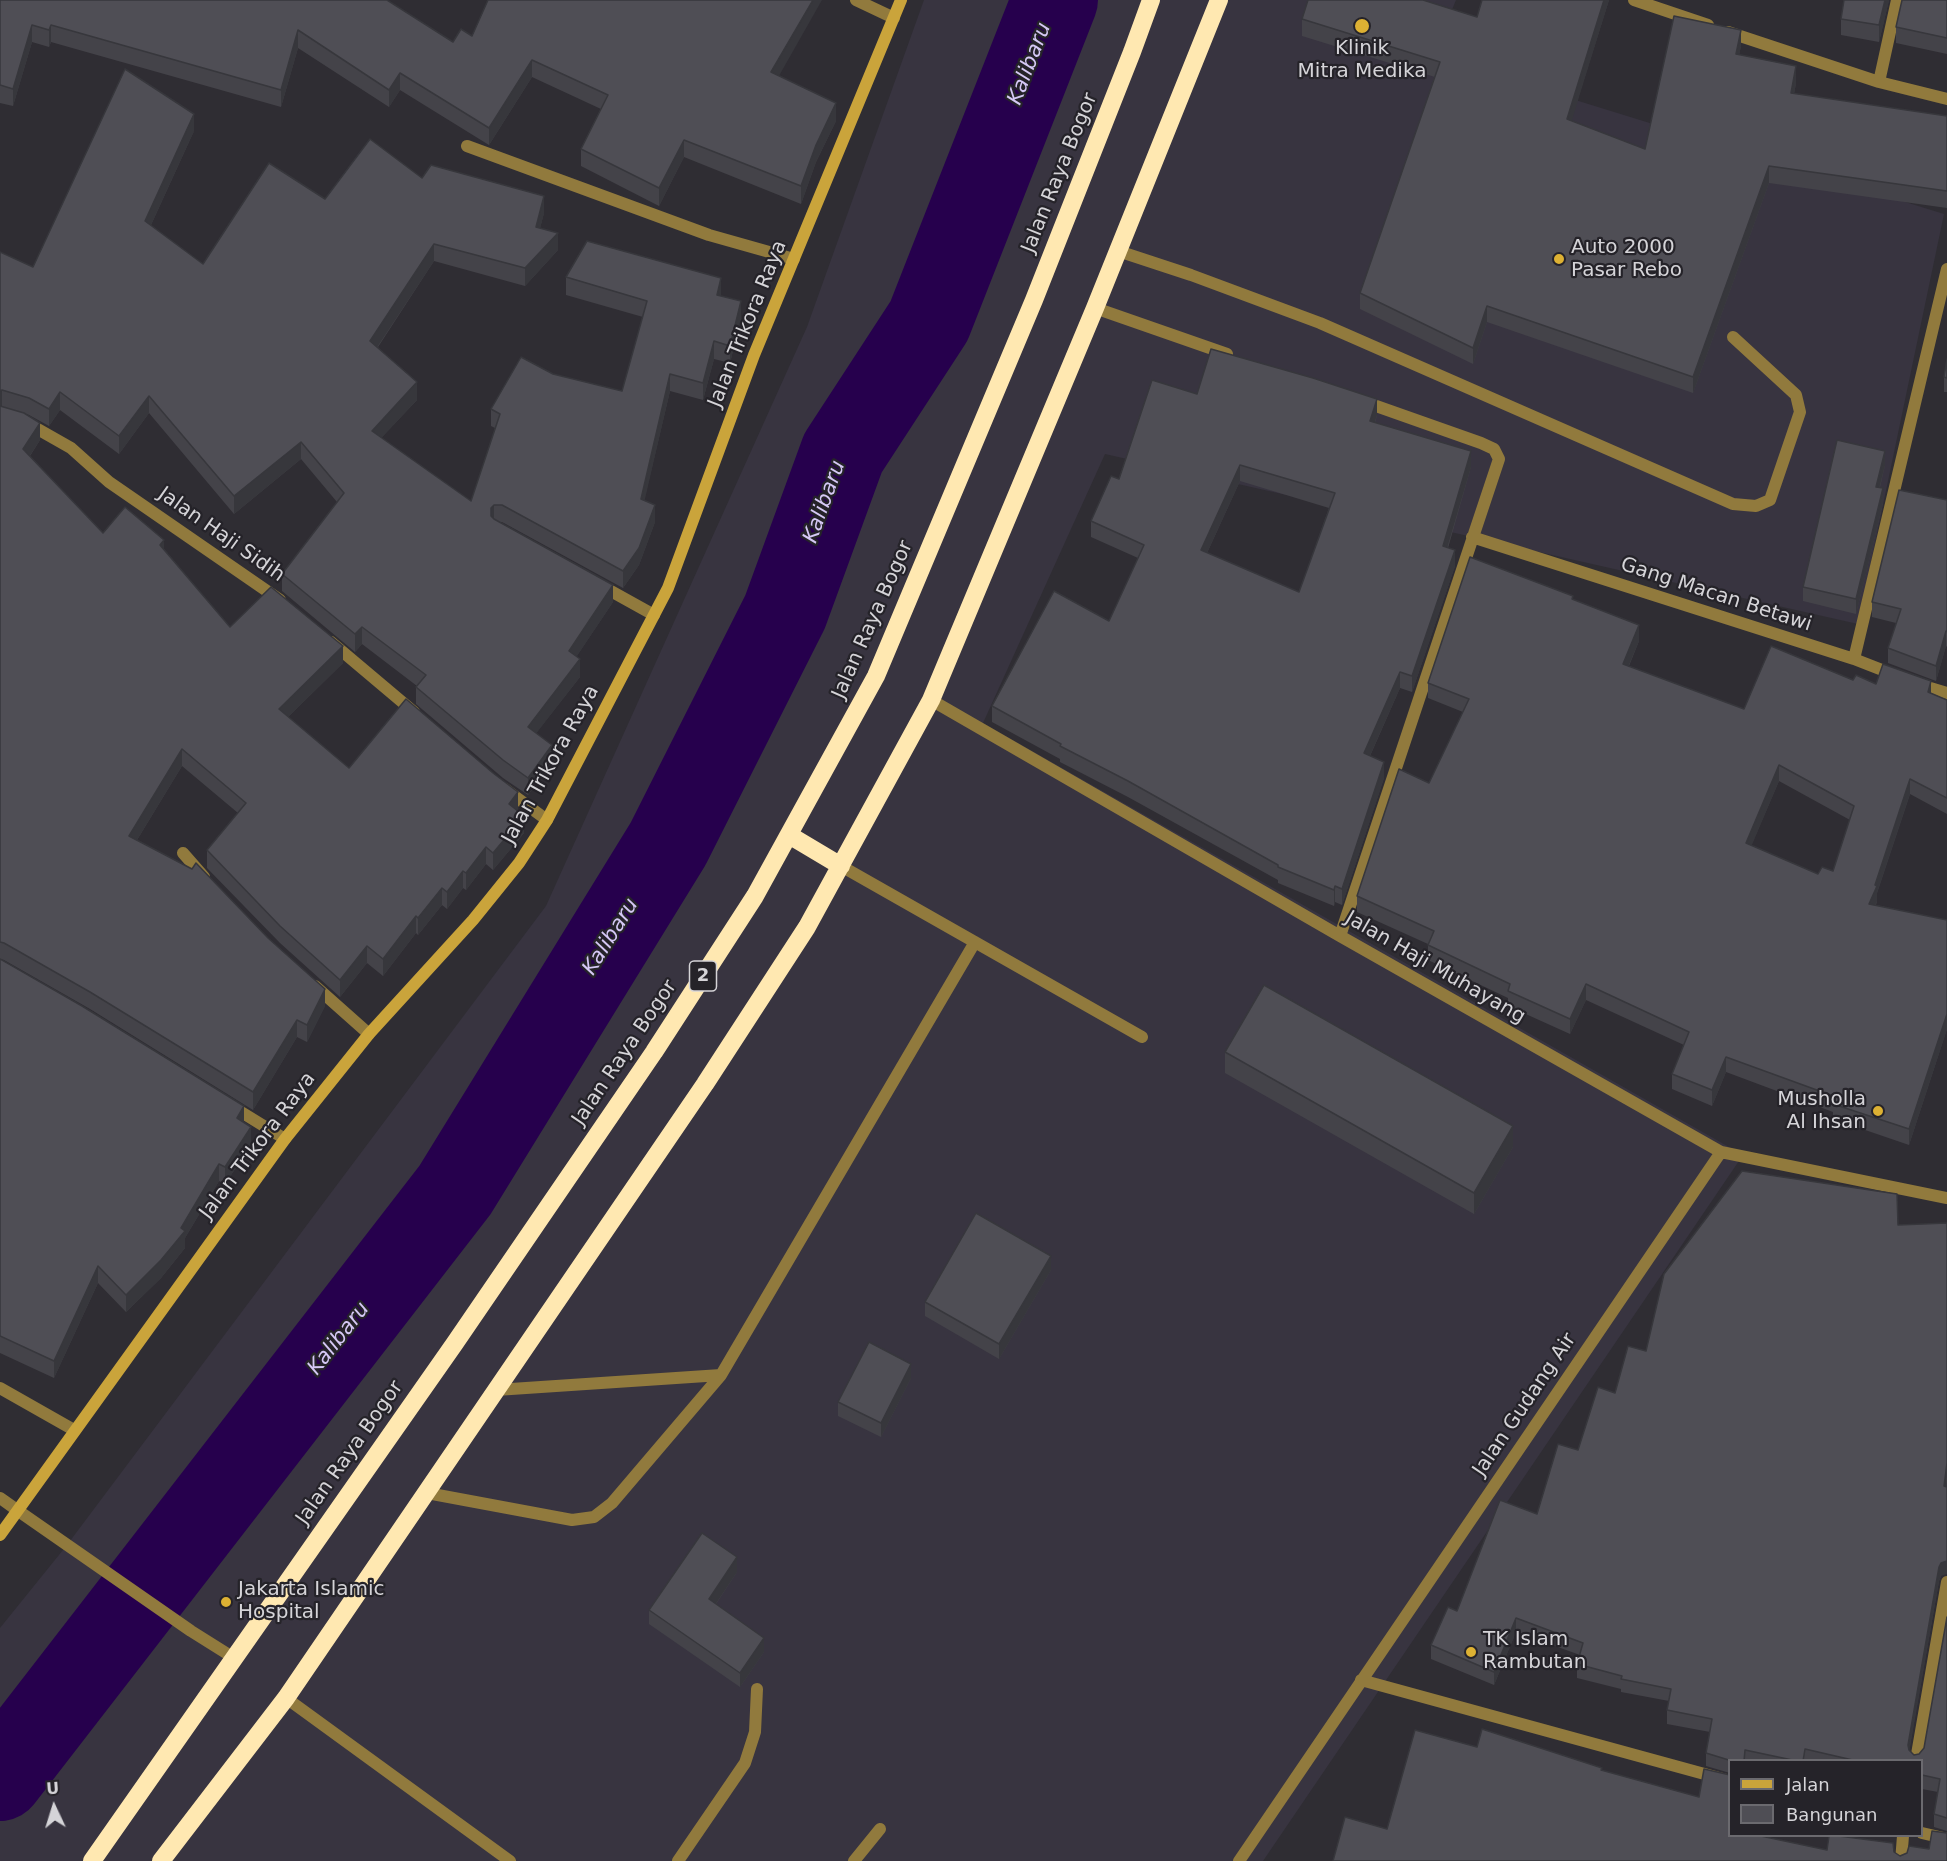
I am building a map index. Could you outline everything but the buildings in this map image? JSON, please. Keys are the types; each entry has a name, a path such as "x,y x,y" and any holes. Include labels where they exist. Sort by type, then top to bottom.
{"highway":[{"name":"Jalan Raya Bogor","path":"92,1861 455,1343 654,1052 755,896 876,676 1034,300 1151,0"},
{"path":"161,1861 286,1698 711,1075 807,927 931,700 1095,308 1219,0"},
{"path":"789,835 841,866"}],"street":[{"path":"856,0 894,18"},
{"name":"Jalan Trikora Raya","path":"0,1535 285,1139 369,1034 500,888 547,820 668,588 754,356 901,0"},
{"path":"1634,0 1879,82 1947,99"},
{"path":"1879,82 1897,0"},
{"path":"467,146 709,235 794,259"},
{"path":"1118,251 1191,275 1320,323 1732,504 1756,506 1770,500 1800,412 1796,395 1733,337"},
{"path":"1854,659 1947,269"},
{"path":"1095,308 1238,358"},
{"path":"1340,936 1498,459 1494,449 1348,397"},
{"name":"Jalan Haji Sidih","path":"0,415 27,423 70,448 109,482 287,605"},
{"name":"Gang Macan Betawi","path":"1472,537 1854,659 1947,693"},
{"path":"592,580 654,615"},
{"path":"322,634 428,724"},
{"name":"Jalan Haji Muhayang","path":"931,700 1721,1152 1947,1198"},
{"path":"498,784 547,820"},
{"path":"183,853 215,889"},
{"path":"841,866 1142,1037"},
{"path":"427,1493 573,1520 594,1516 612,1503 721,1375 975,942"},
{"path":"308,980 369,1034"},
{"path":"222,1100 285,1139"},
{"name":"Jalan Gudang Air","path":"1239,1861 1721,1152"},
{"path":"496,1390 721,1375"},
{"path":"0,1388 74,1430"},
{"path":"0,1498 191,1631 234,1658"},
{"path":"1916,1759 1947,1582"},
{"path":"1361,1680 1728,1780"},
{"path":"678,1861 745,1763 755,1732 757,1689"},
{"path":"286,1698 510,1861"},
{"path":"854,1861 880,1829"},
{"path":"1923,1833 1947,1839"},
{"path":"1902,1861 1903,1837"}],"shaded area":[{"path":"924,0 1456,0 1433,56 1944,214 1858,624 1105,454 983,723 1743,1155 1263,1861 0,1861 0,1628 67,1545 546,906 807,327"}],"waterway":[{"name":"Kalibaru","path":"0,1778 455,1190 668,844 785,612 843,453 929,321 1055,0"}],"place":[{"name":"Klinik Mitra Medika","path":"1362,26"},
{"name":"Auto 2000 Pasar Rebo","path":"1559,259"},
{"name":"Musholla Al Ihsan","path":"1878,1111"},
{"name":"Jakarta Islamic Hospital","path":"226,1602"},
{"name":"TK Islam Rambutan","path":"1471,1652"}]}
